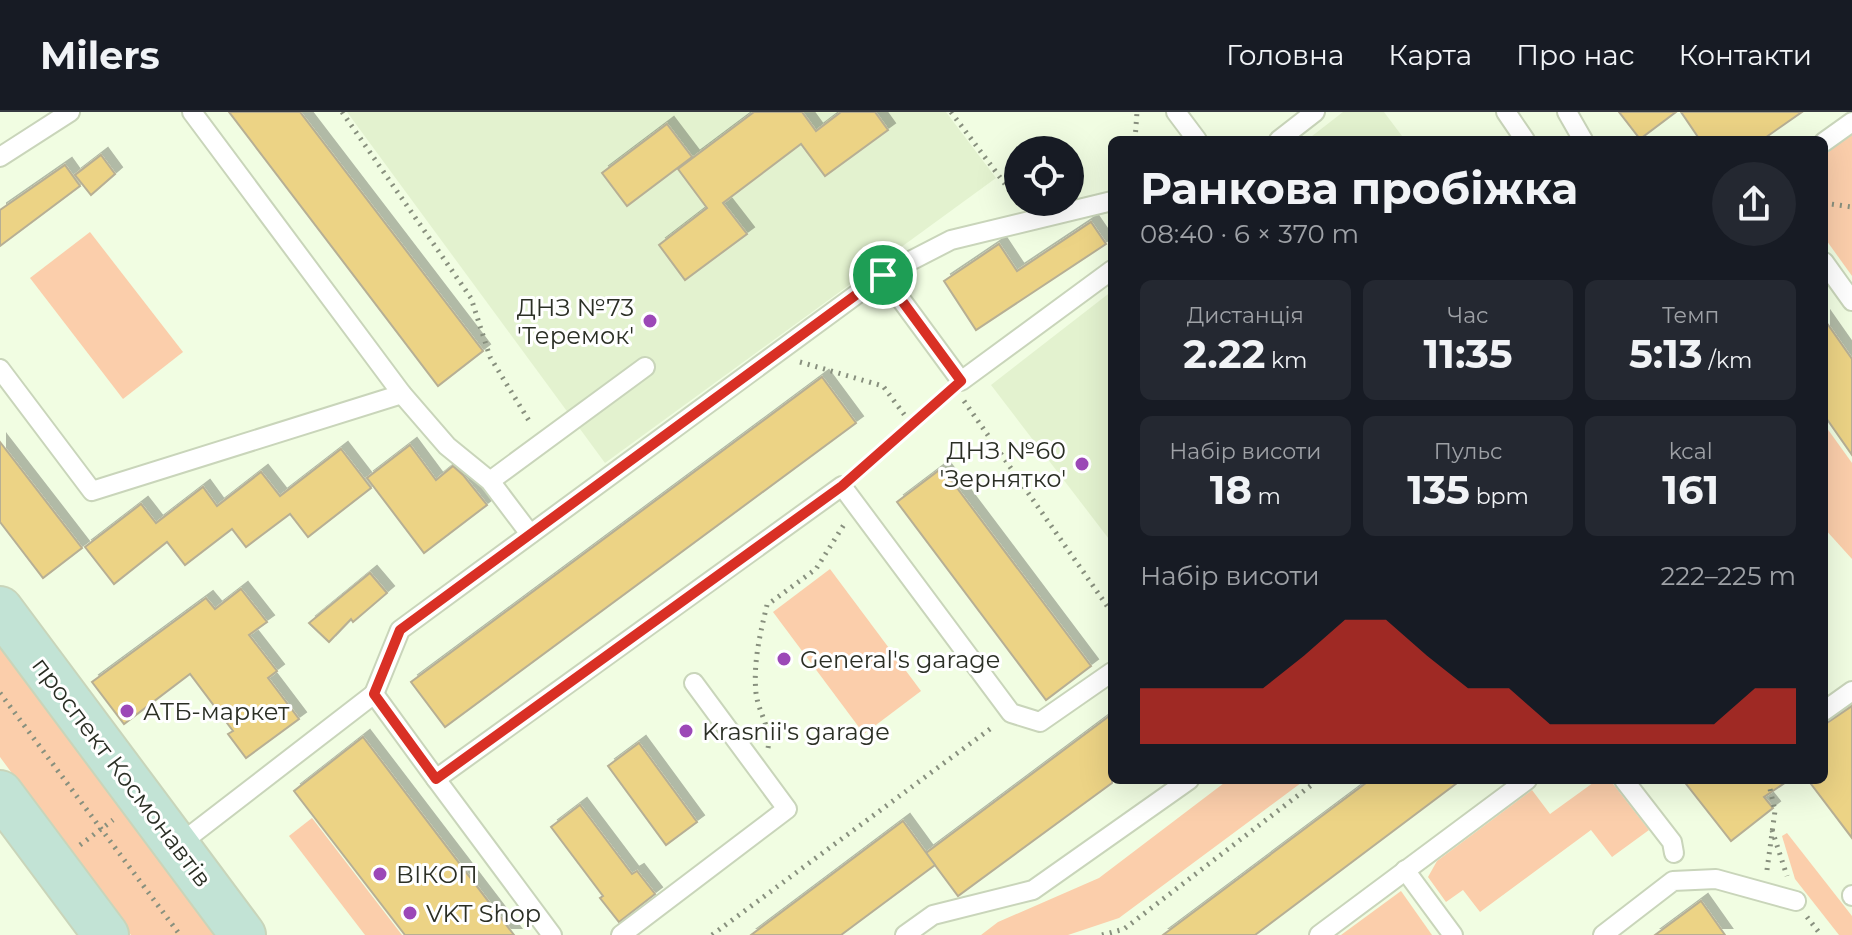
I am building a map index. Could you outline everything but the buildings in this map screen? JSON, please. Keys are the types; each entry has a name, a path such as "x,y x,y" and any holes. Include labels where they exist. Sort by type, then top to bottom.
{"street":[{"name":"проспект Космонавтів","path":"0,609 243,935"},
{"path":"0,793 106,935"}],"lane":[{"path":"0,157 70,112"},
{"path":"192,112 402,394 447,446 490,481 530,534"},
{"path":"1176,112 1194,136"},
{"path":"1284,136 1315,112"},
{"path":"1506,112 1522,136"},
{"path":"1567,112 1581,136"},
{"path":"1828,139 1852,122"},
{"path":"177,846 374,694 400,630 883,275 951,240 1108,202"},
{"path":"1828,268 1852,301"},
{"path":"883,275 957,384 1108,273"},
{"path":"490,481 645,367"},
{"path":"0,369 92,491 402,394"},
{"path":"436,779 842,486 1011,713 1040,722 1108,675"},
{"path":"621,935 787,809 694,683"},
{"path":"1828,708 1852,691"},
{"path":"374,694 552,935"},
{"path":"905,935 933,915 1033,890 1183,784"},
{"path":"1319,935 1522,784"},
{"path":"1627,784 1672,842 1674,853"},
{"path":"1405,870 1453,935"},
{"path":"1603,935 1673,881 1716,879 1796,901"}],"path":[{"path":"342,112 471,298 490,357 544,442"},
{"path":"951,112 1031,221"},
{"path":"1135,136 1137,112"},
{"path":"1828,204 1852,207"},
{"path":"777,355 883,386 912,425"},
{"path":"842,486 957,384 1108,607"},
{"path":"763,776 770,739 756,695 757,650 767,605 816,569 856,505"},
{"path":"0,693 180,935"},
{"path":"712,935 1011,713"},
{"path":"1102,935 1124,929 1313,784"},
{"path":"1764,892 1775,811 1769,784"},
{"path":"78,846 142,799"},
{"path":"1772,830 1796,901"}],"shaded area":[{"name":"ДНЗ №73 'Теремок'","path":"347,112 946,112 996,178 605,463"},
{"path":"1343,112 1384,112 1402,136 1312,136"},
{"path":"1852,135 1852,276 1828,243 1828,151"},
{"path":"90,232 183,352 123,399 30,278"},
{"name":"ДНЗ №60 'Зернятко'","path":"1108,294 1108,538 991,385"},
{"path":"1828,430 1852,463 1852,559 1828,532"},
{"path":"830,569 921,691 864,734 773,612"},
{"path":"0,629 227,935 131,935 0,757"},
{"path":"1223,784 1300,784 1119,918 1068,935 981,935 998,922 1099,878"},
{"path":"1591,784 1613,784 1649,830 1612,857 1591,830 1480,912 1463,890 1446,902 1428,877 1437,861 1532,790 1550,814"},
{"path":"312,818 402,935 365,935 289,836"},
{"path":"1787,833 1852,916 1852,935 1839,935 1795,879 1782,836"},
{"path":"1401,891 1432,935 1341,935"}],"place":[{"name":"ДНЗ №73 'Теремок'","path":"650,321"},
{"name":"ДНЗ №60 'Зернятко'","path":"1082,464"},
{"name":"General's garage","path":"784,659"},
{"name":"АТБ-маркет","path":"127,711"},
{"name":"Krasnii's garage","path":"686,731"},
{"name":"ВІКОП","path":"380,874"},
{"name":"VKT Shop","path":"410,913"}],"route":[{"path":"883,275 961,381 842,486 436,779 374,694 400,630 883,275"}]}
